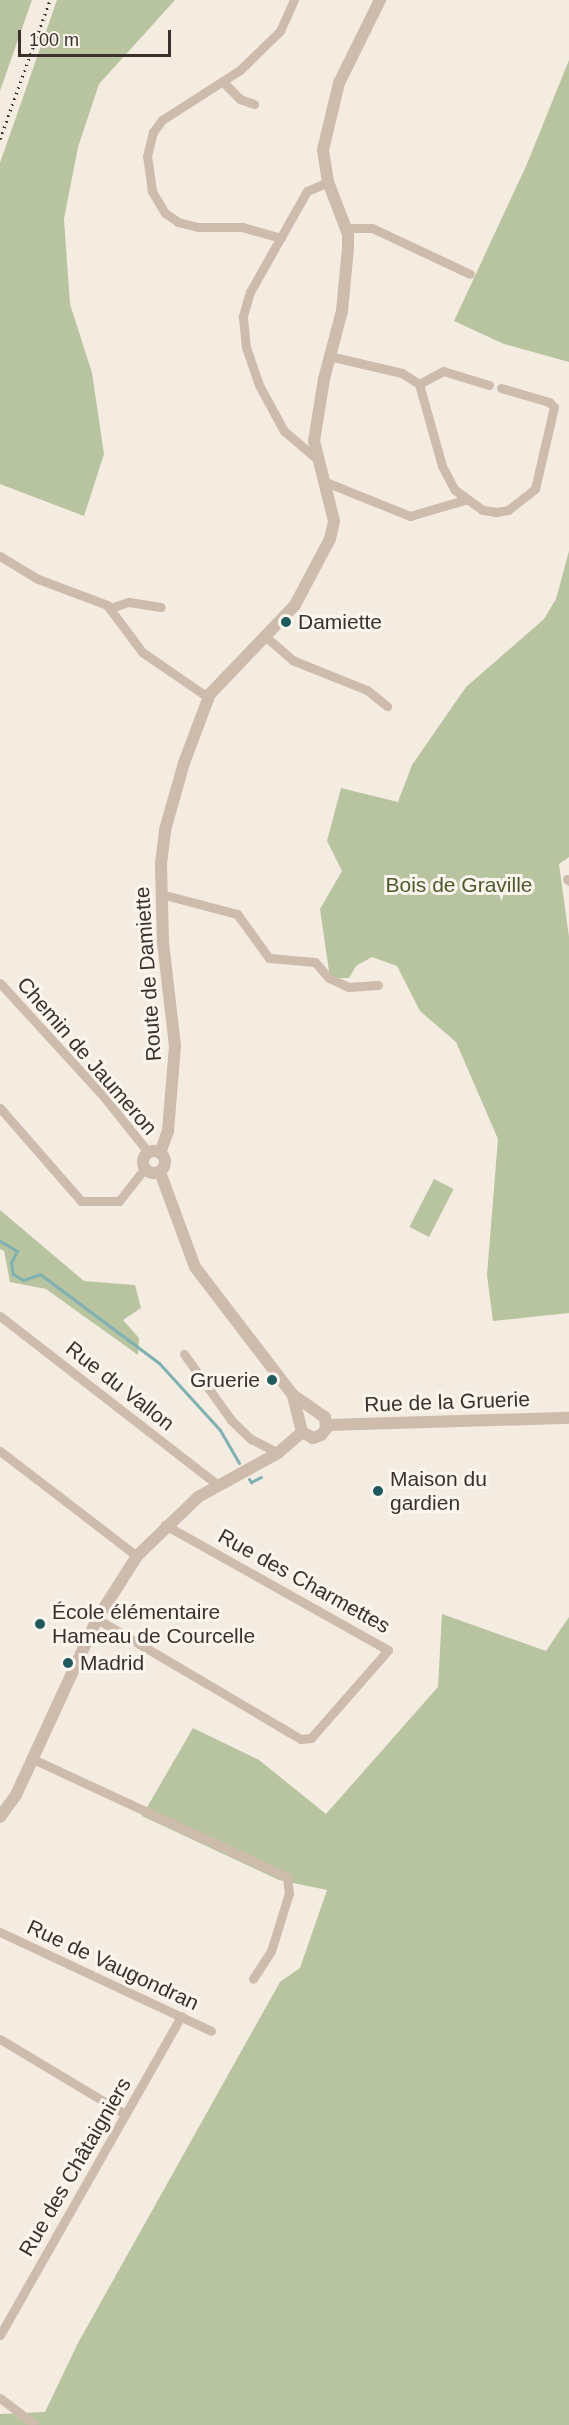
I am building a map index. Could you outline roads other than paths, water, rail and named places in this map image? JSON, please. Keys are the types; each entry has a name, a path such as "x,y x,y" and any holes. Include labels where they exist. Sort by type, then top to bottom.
{"street":[{"path":"281,238 242,227 198,227 178,222 165,213 152,191 147,156 153,132 162,120 223,82 280,32 294,0"},
{"name":"Route de Damiette","path":"154,1153 168,1131 176,1046 167,990 161,894 165,830 184,763 209,698 295,605 326,548 334,521 317,459 315,424 329,356 342,311 348,260 345,228 328,182 323,150 330,110 380,0"},
{"path":"223,82 240,99 254,104"},
{"path":"317,459 284,431 260,385 246,347 243,316 250,292 307,191 328,182"},
{"path":"345,228 372,228 470,274"},
{"path":"329,356 402,373 419,384 442,466 455,490 483,510 508,510 535,489 542,468 554,407 549,402 501,388"},
{"path":"419,384 443,371 489,385"},
{"path":"323,481 410,516 468,499"},
{"path":"0,556 38,579 110,608 142,651 209,698"},
{"path":"110,608 129,602 161,607"},
{"path":"266,637 292,660 367,690 387,706"},
{"path":"161,894 237,914 269,958 315,962 329,978 348,987 378,985"},
{"name":"Chemin de Jaumeron","path":"0,983 154,1153"},
{"path":"0,1108 81,1201 119,1201 145,1168"},
{"path":"145,1168 143,1161 154,1153 165,1162 160,1172 195,1267 294,1395 319,1412 327,1425"},
{"path":"145,1168 160,1172"},
{"name":"Rue du Vallon","path":"1,1319 218,1485"},
{"path":"184,1354 231,1420 251,1439 278,1453"},
{"path":"294,1395 301,1427"},
{"path":"0,1817 12,1802 33,1760 96,1619 136,1556 165,1525 218,1485 278,1453 301,1427 307,1412 319,1412"},
{"name":"Rue de la Gruerie","path":"301,1427 317,1437 327,1425 569,1418"},
{"path":"0,1451 136,1556"},
{"name":"Rue des Charmettes","path":"96,1619 301,1739 311,1738 388,1650 165,1525"},
{"path":"33,1760 287,1877 289,1893 271,1951 253,1979"},
{"name":"Rue de Vaugondran","path":"0,1932 211,2031"},
{"name":"Rue des Châtaigniers","path":"0,2335 4,2316 181,2016"},
{"path":"0,2039 125,2114"},
{"path":"0,2398 33,2423"}],"waterway":[{"path":"0,1241 17,1251 11,1263 13,1274 23,1280 40,1274 159,1363 220,1430 239,1463"},
{"path":"249,1479 251,1482 261,1477"}],"railway":[{"path":"0,139 50,0"}],"place":[{"name":"Damiette","path":"286,622"},
{"name":"Gruerie","path":"272,1380"},
{"name":"Maison du gardien","path":"378,1491"},
{"name":"École élémentaire Hameau de Courcelle","path":"40,1624"},
{"name":"Madrid","path":"68,1663"}],"park label":[{"name":"Bois de Graville","path":"459,885"}]}
